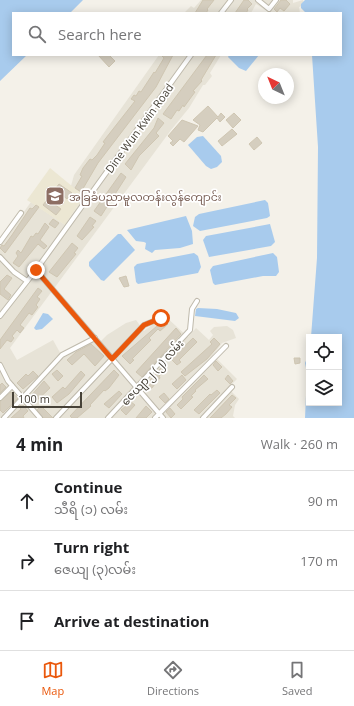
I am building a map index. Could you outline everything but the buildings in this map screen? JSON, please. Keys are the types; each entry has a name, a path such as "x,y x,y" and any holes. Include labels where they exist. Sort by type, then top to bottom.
{"street":[{"path":"222,12 231,0"},
{"path":"258,0 268,9 276,0"},
{"name":"Dine Wun Kwin Road","path":"0,316 36,270 190,56"},
{"path":"0,242 21,212"},
{"path":"0,257 14,272 27,281"},
{"path":"36,270 163,418"},
{"name":"ဇေယျာ၂ (၂) လမ်း","path":"108,418 190,330 192,309 197,301"},
{"path":"56,418 144,325 161,318"},
{"path":"4,418 62,355 95,338"},
{"path":"155,418 226,346"},
{"path":"0,364 12,386 40,418"},
{"path":"0,398 12,386"},
{"path":"203,418 232,387"}],"shaded area":[{"path":"201,0 293,0 293,3 303,0 304,5 299,7 300,12 268,12 256,4 252,12 185,12 191,6 194,8"},
{"path":"158,56 220,56 210,73 212,76 205,85 203,85 189,108 171,130 10,348 17,360 53,340 63,358 92,341 97,345 107,335 126,323 136,320 144,331 165,316 188,337 196,328 209,340 213,335 210,331 214,327 227,326 233,330 236,338 222,343 213,355 237,379 228,388 239,399 235,405 233,416 235,418 0,418 0,245 31,202 65,225 84,196 71,186 74,175"},
{"path":"50,168 84,196 65,225 27,200"}],"water":[{"path":"0,0 83,0 71,12 12,12 12,56 26,56 0,81"},
{"path":"305,0 354,0 354,418 305,418 306,396 306,406 342,406 342,334 311,334 317,258 318,147 312,56 342,56 342,12 305,12 301,8 301,4"},
{"path":"258,56 246,71 239,68 228,57"},
{"path":"203,136 221,156 222,162 217,167 211,169 206,166 188,145 197,137"},
{"path":"265,200 268,203 270,216 267,218 200,231 193,226 195,217 199,214"},
{"path":"186,216 192,231 193,244 180,248 155,250 152,253 145,249 146,243 136,241 127,230"},
{"path":"270,224 275,242 271,246 209,257 203,240 206,236"},
{"path":"118,234 121,234 135,250 104,281 101,280 89,266 89,262"},
{"path":"194,253 198,256 201,267 198,273 138,284 136,282 134,267 137,264"},
{"path":"273,253 277,257 279,272 276,276 263,276 215,285 213,283 210,270 213,266"},
{"path":"196,309 217,309 236,313 239,318 235,321 195,316"},
{"path":"43,313 48,314 53,319 42,329 36,330 34,328"}],"place":[{"name":"အခြခံပညာမူလတန်းလွန်ကျောင်း","path":"55,196"}],"route":[{"path":"36,270 112,359 144,325 161,318"}]}
